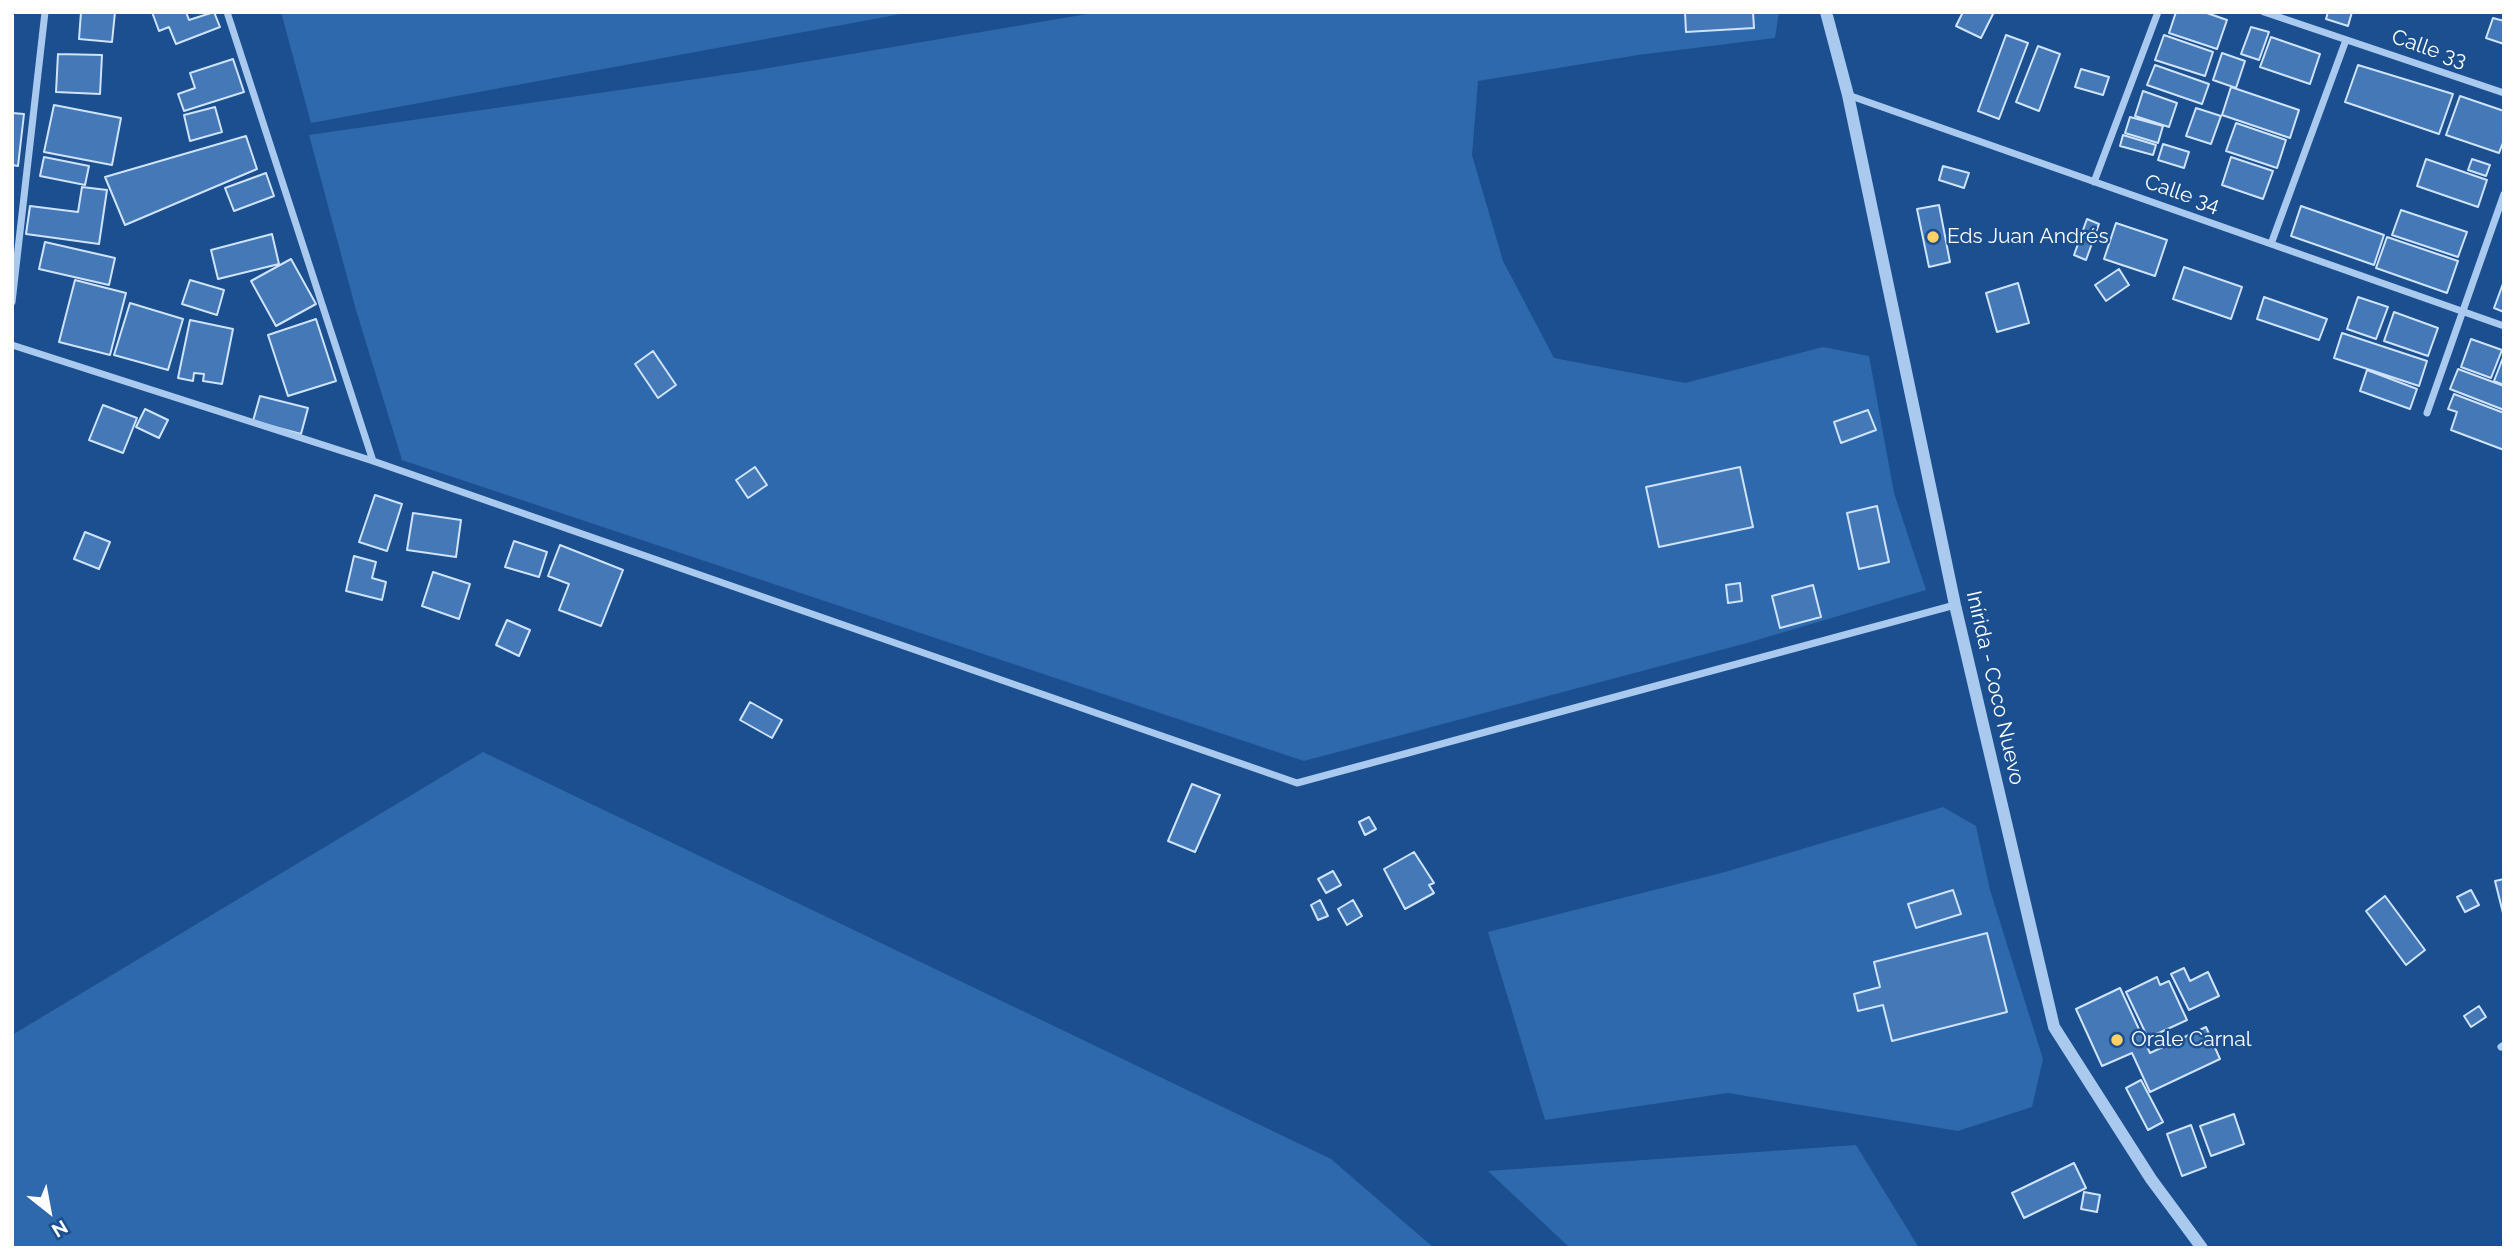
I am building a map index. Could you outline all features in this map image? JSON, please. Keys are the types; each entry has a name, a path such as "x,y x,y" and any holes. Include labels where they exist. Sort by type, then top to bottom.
{"street":[{"path":"12,302 44,12"},
{"path":"227,12 373,461"},
{"name":"Inírida - Coco Nuevo","path":"1826,12 1848,95 1955,605 2054,1027 2151,1178 2202,1248"},
{"path":"2094,182 2158,12"},
{"name":"Calle 33","path":"2264,12 2504,93"},
{"path":"2271,244 2346,40"},
{"name":"Calle 34","path":"1848,95 2504,326"},
{"path":"2427,414 2504,194"},
{"path":"12,345 373,461 1297,783 1955,605"}],"shaded area":[{"path":"281,12 912,12 311,123"},
{"path":"1099,12 1779,12 1775,38 1638,55 1478,81 1472,155 1503,261 1554,358 1685,383 1823,347 1869,356 1894,493 1926,590 1747,643 1304,761 402,460 356,310 309,135 751,71"},
{"path":"483,752 1331,1159 1434,1248 12,1248 12,1035"},
{"path":"1943,807 1976,826 1990,890 2043,1059 2032,1107 1958,1131 1728,1093 1545,1120 1488,932 1725,872"},
{"path":"1856,1145 1919,1248 1570,1248 1488,1171"}],"building":[{"path":"81,12 115,12 112,42 79,39"},
{"path":"152,12 186,12 189,20 214,12 220,27 176,44 169,27 159,31"},
{"path":"1685,12 1753,12 1754,28 1686,32"},
{"path":"1963,12 1994,12 1981,38 1956,26"},
{"path":"2176,12 2204,12 2227,20 2217,49 2169,33"},
{"path":"2328,12 2352,12 2348,26 2326,19"},
{"path":"2493,18 2504,21 2504,44 2486,38"},
{"path":"2251,27 2269,32 2259,60 2241,54"},
{"path":"2006,35 2028,43 1999,119 1978,111"},
{"path":"2164,35 2213,52 2205,76 2155,60"},
{"path":"2271,37 2320,54 2310,84 2260,67"},
{"path":"2038,46 2060,54 2039,111 2016,102"},
{"path":"2222,53 2245,61 2236,88 2213,80"},
{"path":"58,54 102,55 100,94 56,92"},
{"path":"233,59 244,92 184,111 178,94 195,88 190,73"},
{"path":"2155,65 2209,84 2202,104 2147,85"},
{"path":"2358,65 2453,94 2439,134 2345,102"},
{"path":"2081,69 2109,77 2103,95 2075,87"},
{"path":"2231,87 2299,110 2290,138 2222,115"},
{"path":"2143,91 2177,103 2169,127 2135,116"},
{"path":"2460,96 2504,111 2504,140 2499,153 2446,135"},
{"path":"54,105 121,118 112,165 44,152"},
{"path":"215,107 222,132 190,141 184,115"},
{"path":"2196,108 2221,116 2211,144 2186,136"},
{"path":"12,113 24,114 18,166 12,165"},
{"path":"2130,117 2163,126 2158,143 2125,133"},
{"path":"2236,123 2286,140 2277,168 2226,151"},
{"path":"2123,135 2156,145 2153,155 2120,146"},
{"path":"246,136 257,169 125,225 105,177"},
{"path":"2163,144 2189,152 2184,168 2158,160"},
{"path":"44,157 89,166 85,185 40,176"},
{"path":"2231,157 2273,171 2263,199 2222,185"},
{"path":"2426,159 2487,180 2478,207 2417,186"},
{"path":"2472,159 2490,165 2486,176 2468,170"},
{"path":"1943,166 1969,173 1964,188 1939,180"},
{"path":"266,173 274,196 234,211 225,188"},
{"path":"82,187 107,190 99,244 26,234 30,206 78,212"},
{"path":"1939,205 1950,262 1929,267 1917,209"},
{"path":"2301,206 2384,235 2374,265 2291,236"},
{"path":"2401,210 2467,232 2458,257 2392,235"},
{"path":"2087,219 2099,224 2086,260 2074,255"},
{"path":"2116,223 2167,240 2155,276 2104,259"},
{"path":"272,234 279,264 218,279 211,250"},
{"path":"2387,237 2458,261 2447,293 2376,268"},
{"path":"45,242 115,258 109,285 39,269"},
{"path":"291,259 316,304 276,326 251,281"},
{"path":"2184,267 2242,287 2231,319 2173,299"},
{"path":"2119,269 2129,285 2106,301 2095,285"},
{"path":"75,280 126,293 110,355 59,342"},
{"path":"190,280 224,290 217,315 182,304"},
{"path":"2504,281 2504,312 2494,308"},
{"path":"2018,283 2029,323 1997,332 1986,293"},
{"path":"2264,297 2327,319 2319,340 2257,319"},
{"path":"2358,297 2388,307 2376,339 2347,329"},
{"path":"130,303 183,319 168,370 114,355"},
{"path":"2394,312 2438,328 2428,356 2384,341"},
{"path":"316,319 336,381 288,396 268,335"},
{"path":"190,320 233,329 222,384 203,381 204,374 194,373 193,381 178,378"},
{"path":"2342,333 2427,361 2419,386 2334,358"},
{"path":"2471,339 2502,350 2491,378 2461,367"},
{"path":"653,351 676,385 658,398 635,364"},
{"path":"2504,355 2504,385 2494,381"},
{"path":"2458,369 2504,386 2504,410 2450,389"},
{"path":"2367,370 2417,389 2410,409 2360,391"},
{"path":"2454,394 2504,413 2504,450 2451,430 2457,412 2448,409"},
{"path":"260,396 308,408 301,434 253,421"},
{"path":"103,405 137,418 123,453 89,440"},
{"path":"145,409 168,420 159,438 136,427"},
{"path":"1868,410 1876,430 1841,443 1834,422"},
{"path":"755,467 767,485 748,498 736,480"},
{"path":"1740,467 1753,527 1659,547 1646,487"},
{"path":"375,495 402,504 387,551 359,542"},
{"path":"1877,506 1889,562 1859,569 1847,513"},
{"path":"413,513 461,520 456,557 407,550"},
{"path":"85,532 110,542 99,569 74,559"},
{"path":"514,541 547,552 539,577 505,567"},
{"path":"560,545 623,570 601,626 559,610 569,584 548,576"},
{"path":"354,556 376,562 372,578 386,582 382,600 346,591"},
{"path":"433,572 470,584 459,619 422,606"},
{"path":"1740,583 1742,601 1728,603 1726,585"},
{"path":"1813,585 1821,617 1780,628 1772,596"},
{"path":"507,620 530,630 519,656 496,645"},
{"path":"750,702 782,720 772,738 740,720"},
{"path":"1192,784 1220,795 1195,852 1168,841"},
{"path":"1369,817 1376,829 1365,835 1359,822"},
{"path":"1414,852 1434,883 1429,885 1434,893 1405,909 1384,869"},
{"path":"1333,871 1341,885 1326,893 1318,879"},
{"path":"2504,879 2504,917 2495,881"},
{"path":"1953,890 1961,914 1916,928 1908,904"},
{"path":"2471,890 2479,905 2465,912 2457,897"},
{"path":"2385,896 2425,950 2406,965 2366,911"},
{"path":"1320,900 1328,916 1318,920 1311,905"},
{"path":"1353,900 1362,916 1347,925 1338,909"},
{"path":"1987,933 2007,1012 1892,1041 1883,1005 1858,1011 1854,994 1880,987 1874,962"},
{"path":"2184,968 2190,981 2208,972 2219,996 2189,1010 2171,974"},
{"path":"2157,977 2160,985 2169,981 2187,1020 2148,1038 2126,992"},
{"name":"Orale Carnal","path":"2120,988 2150,1053 2206,1027 2220,1059 2150,1092 2132,1053 2102,1066 2076,1009"},
{"path":"2479,1006 2486,1017 2471,1027 2464,1016"},
{"path":"2141,1080 2163,1122 2148,1130 2126,1088"},
{"path":"2234,1114 2244,1144 2211,1156 2200,1126"},
{"path":"2191,1125 2206,1167 2182,1176 2167,1134"},
{"path":"2074,1163 2086,1188 2024,1218 2012,1193"},
{"path":"2084,1192 2100,1195 2097,1212 2081,1209"}],"place":[{"name":"Eds Juan Andrés","path":"1933,237"},
{"name":"Orale Carnal","path":"2117,1040"}]}
